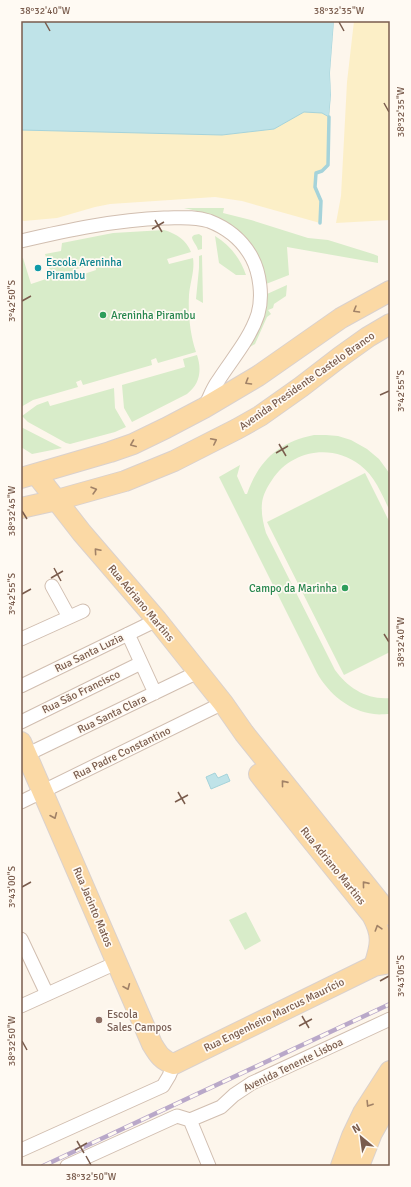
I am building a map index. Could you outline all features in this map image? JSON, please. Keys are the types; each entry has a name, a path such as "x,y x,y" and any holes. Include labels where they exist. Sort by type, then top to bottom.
{"main road":[{"path":"29,476 133,444 166,428 204,408 258,376 341,318 390,291"},
{"name":"Avenida Presidente Castelo Branco","path":"21,508 57,500 125,481 174,462 237,430 260,416 368,337 390,324"},
{"name":"Rua Adriano Martins","path":"29,476 57,500 82,533 157,620 223,703 244,733 390,915"},
{"name":"Rua Adriano Martins","path":"244,733 242,741 243,750 248,759 372,915 378,925 381,938 379,950 382,964"},
{"name":"Rua Jacinto Matos","path":"24,748 152,1044 162,1058 167,1062 174,1064"},
{"name":"Rua Engenheiro Marcus Maurício","path":"174,1064 382,964"},
{"path":"342,1166 352,1136 363,1113 390,1071"},
{"path":"359,1166 372,1133 388,1113"}],"street":[{"path":"21,241 78,228 113,222 154,218 190,217 208,221 232,234 241,242 248,250 254,262 257,273 261,297 258,313 242,346 217,382 204,408"},
{"path":"52,586 69,617"},
{"path":"21,639 83,611"},
{"name":"Rua Santa Luzia","path":"21,686 157,620"},
{"path":"128,634 155,693"},
{"name":"Rua São Francisco","path":"21,722 141,663"},
{"name":"Rua Santa Clara","path":"24,748 155,693 198,672"},
{"name":"Rua Padre Constantino","path":"21,802 223,703"},
{"path":"21,939 47,994"},
{"path":"21,1006 116,963"},
{"name":"Avenida Tenente Lisboa","path":"67,1166 84,1162 177,1116 190,1120 221,1107 234,1095 252,1083 390,1019"},
{"path":"21,1150 163,1086 174,1064"},
{"path":"190,1120 209,1166"}],"green space":[{"path":"184,208 224,208 223,213 308,238 328,240 373,254 378,256 378,263 287,247 289,275 266,284 261,262 249,242 241,233 222,220 208,214"},
{"name":"Areninha Pirambu","path":"164,230 173,233 184,241 191,252 167,259 169,264 193,258 189,309 191,331 196,352 158,363 156,358 151,360 152,365 83,385 81,380 76,382 78,387 33,400 21,407 21,259 23,258 31,284 52,277 45,254 61,251 62,243 113,233","holes":["95,264 96,270 75,277 73,270"]},
{"path":"199,234 202,236 202,249 198,250 192,237"},
{"path":"215,236 234,252 246,275 236,275 219,263"},
{"path":"202,255 203,303 196,299 199,256"},
{"path":"287,285 286,296 274,304 273,308 268,310 271,314 267,317 255,344 248,348 267,294"},
{"path":"197,355 199,361 199,376 195,386 187,394 132,422 124,408 122,385 185,367 183,359"},
{"path":"114,388 115,408 126,427 115,432 70,444 28,422 22,416 37,405 48,401 50,406"},
{"path":"21,427 62,448 32,454 21,447"},
{"path":"314,435 338,436 351,440 367,449 379,459 390,474 390,511 374,480 360,465 349,458 337,454 325,452 313,453 301,456 290,462 280,470 270,483 264,494 262,503 263,522 266,533 335,670 346,682 359,692 374,697 390,698 390,714 376,714 356,709 341,700 327,688 317,673 219,477 240,465 237,476 245,494 247,494 258,471 272,454 290,442"},
{"name":"Campo da Marinha","path":"365,473 390,523 390,652 344,675 267,522"},
{"path":"246,912 261,941 245,950 229,920"}],"sand":[{"path":"354,21 390,21 390,220 336,223 341,196 347,82"},
{"path":"304,112 322,113 329,117 328,165 322,171 316,173 315,187 321,201 320,223 242,201 215,197 110,204 57,218 21,220 21,130 222,135 274,129"}],"water":[{"path":"21,21 334,21 330,73 331,95 329,117 322,113 304,112 274,129 222,135 21,130"},
{"path":"215,773 218,778 227,774 230,781 211,789 206,777"}],"pier":[{"path":"334,21 336,21 332,73 333,95 331,117 329,119 331,95 330,73"}],"waterway":[{"path":"320,223 321,201 315,187 316,173 322,171 328,165 329,117"}],"railway":[{"path":"43,1166 390,1004"}],"place":[{"name":"Escola Areninha Pirambu","path":"38,268"},
{"name":"Areninha Pirambu","path":"103,315"},
{"name":"Campo da Marinha","path":"345,588"},
{"name":"Escola Sales Campos","path":"99,1020"}]}
